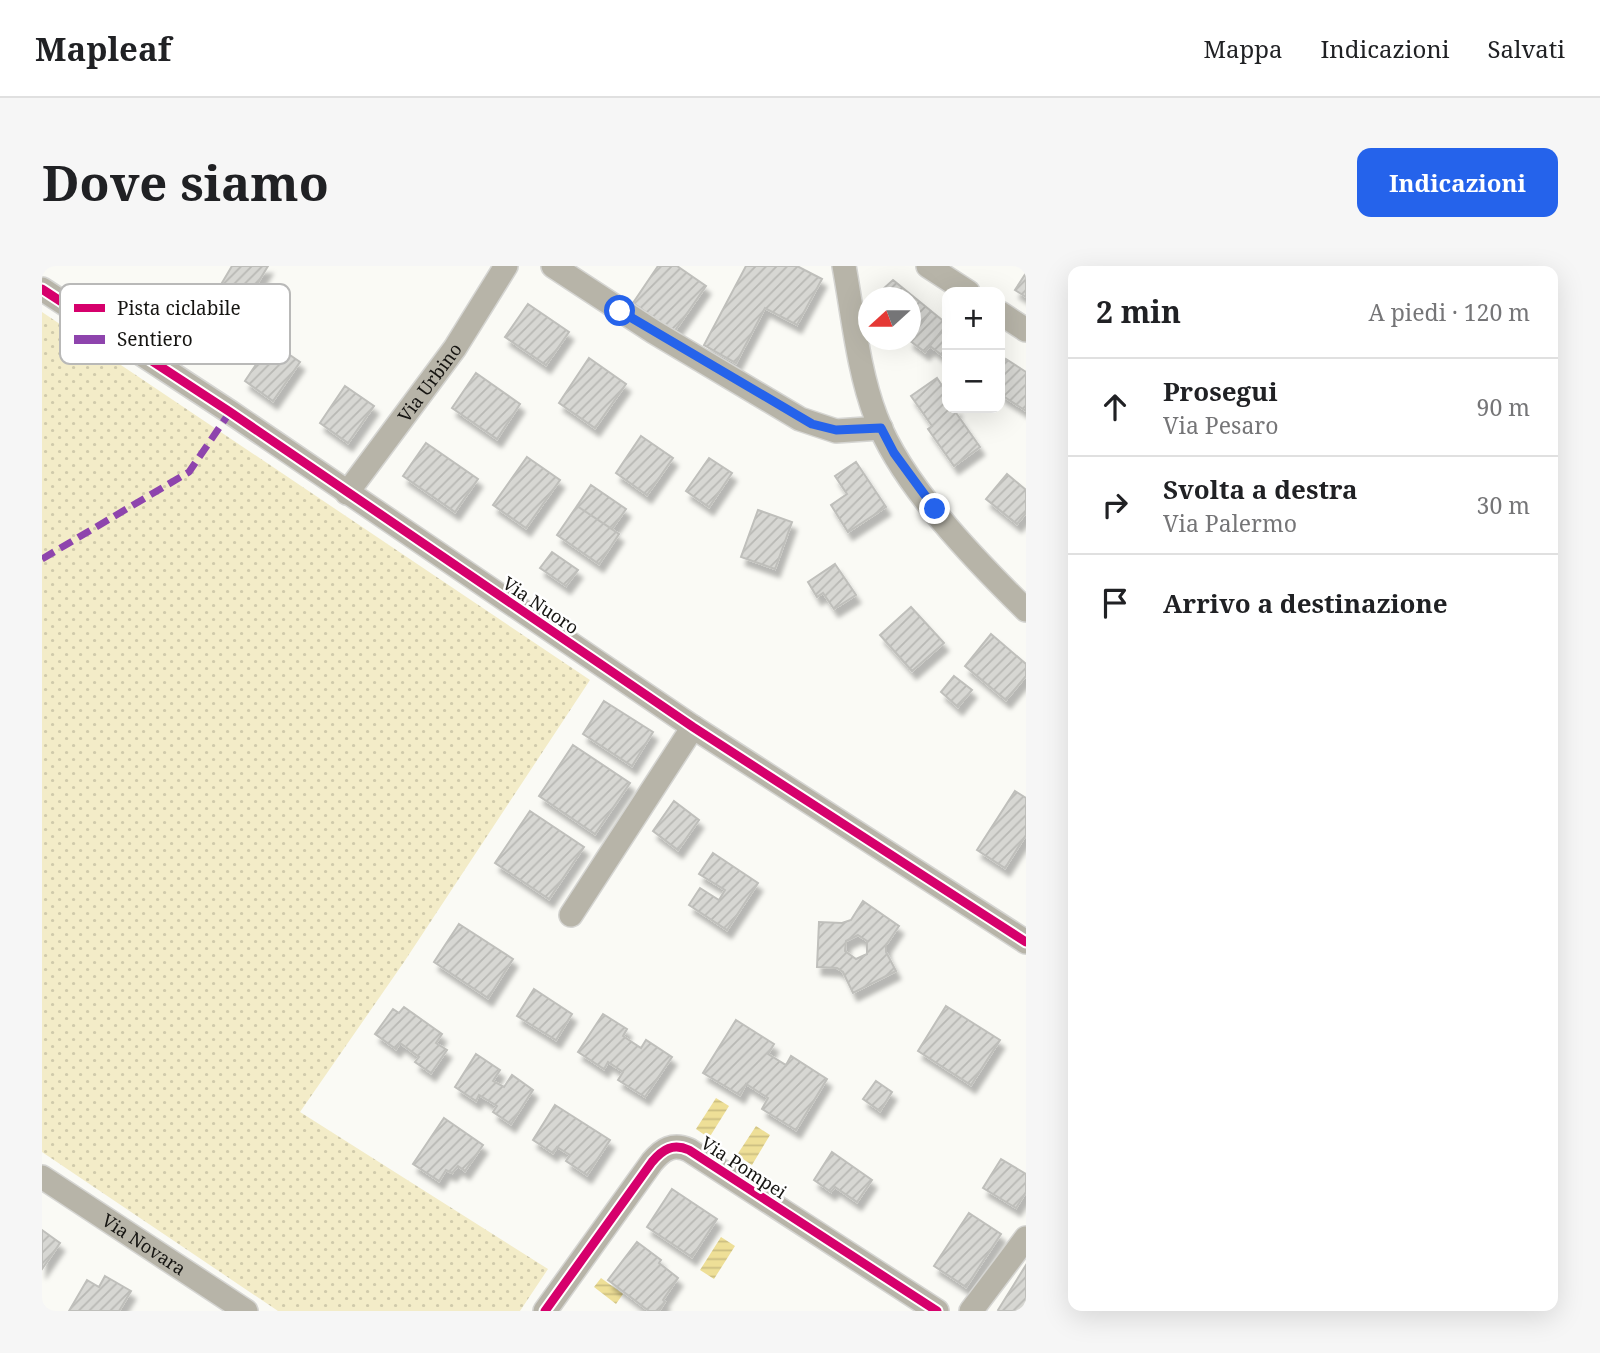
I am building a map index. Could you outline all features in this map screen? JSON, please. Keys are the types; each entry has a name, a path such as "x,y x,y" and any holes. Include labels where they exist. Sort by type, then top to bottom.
{"street":[{"name":"Via Urbino","path":"347,493 455,348 506,266"},
{"path":"553,266 654,332 800,419 836,430 881,428"},
{"path":"844,266 872,402 894,453 942,519 1026,610"},
{"path":"928,266 960,287"},
{"name":"Via Nuoro","path":"42,289 60,301"},
{"path":"1005,316 1026,330"},
{"name":"Via Nuoro","path":"154,364 693,727 1026,942"},
{"path":"571,915 693,727"},
{"name":"Via Pompei","path":"545,1311 652,1162 664,1150 676,1146 689,1150 937,1311"},
{"name":"Via Novara","path":"42,1177 246,1311"},
{"path":"971,1311 1026,1238"}],"shaded area":[{"path":"42,312 60,324 60,364 119,364 590,680 404,962 300,1112 548,1269 520,1311 278,1311 42,1152"},
{"path":"716,1098 729,1106 709,1138 696,1129"},
{"path":"756,1126 770,1135 752,1165 737,1155"},
{"path":"721,1237 735,1246 714,1279 700,1270"},
{"path":"601,1278 623,1294 616,1304 594,1287"}],"building":[{"path":"232,266 268,266 257,284 221,284"},
{"path":"658,266 677,266 706,286 674,332 633,303"},
{"path":"746,266 797,266 822,279 797,325 765,308 736,363 704,345"},
{"path":"1026,273 1026,297 1015,290"},
{"path":"893,280 902,287 885,287"},
{"path":"921,303 931,311 921,324"},
{"path":"528,304 569,332 546,365 505,337"},
{"path":"931,311 942,320 942,330 925,352 921,349 921,324"},
{"path":"942,330 942,355 930,346"},
{"path":"290,355 300,362 273,401 245,381 256,364 290,364"},
{"path":"589,358 626,384 595,428 559,403"},
{"path":"1005,361 1026,372 1026,411 1005,397"},
{"path":"476,373 520,404 497,439 452,408"},
{"path":"937,378 942,386 942,413 956,413 980,447 954,466 928,429 932,426 911,396"},
{"path":"345,386 374,406 348,443 320,423"},
{"path":"641,436 673,458 647,495 616,473"},
{"path":"426,443 478,479 455,512 403,476"},
{"path":"527,457 560,480 526,528 493,505"},
{"path":"709,458 732,473 709,507 686,491"},
{"path":"856,462 886,507 848,532 831,505 847,494 835,476"},
{"path":"1007,474 1026,490 1026,513 1017,524 986,499"},
{"path":"591,485 626,509 612,529 577,506"},
{"path":"577,506 619,534 599,564 557,535"},
{"path":"758,510 792,522 775,569 741,557"},
{"path":"552,552 578,570 566,586 540,568"},
{"path":"835,564 856,595 834,609 823,593 817,597 808,582"},
{"path":"911,607 944,643 912,671 880,635"},
{"path":"991,634 1026,664 1026,676 1006,700 965,666"},
{"path":"954,676 972,690 958,707 941,692"},
{"path":"604,701 653,732 632,766 583,734"},
{"path":"573,745 630,783 595,834 539,796"},
{"path":"1015,791 1026,798 1026,835 1005,868 977,850"},
{"path":"674,801 699,820 678,850 653,831"},
{"path":"530,811 584,847 549,899 495,863"},
{"path":"713,853 758,883 727,930 689,905 700,888 719,900 725,890 699,874"},
{"path":"863,901 899,926 886,945 886,952 896,971 853,993 843,972 837,968 817,967 819,922 842,923 851,920","holes":["858,935 867,941 867,954 856,959 845,951 846,941"]},
{"path":"459,924 513,959 488,998 434,962"},
{"path":"534,989 572,1014 556,1040 517,1016"},
{"path":"946,1006 1000,1040 971,1085 918,1051"},
{"path":"404,1007 442,1034 436,1043 447,1050 431,1073 415,1062 419,1057 400,1043 396,1049 375,1034 393,1009 399,1013"},
{"path":"603,1014 627,1029 623,1036 641,1048 646,1040 672,1057 645,1097 618,1080 623,1072 608,1062 604,1069 578,1052"},
{"path":"736,1020 774,1044 768,1054 786,1065 791,1056 827,1079 796,1130 762,1109 768,1098 746,1084 740,1095 703,1073"},
{"path":"476,1054 500,1070 493,1081 504,1087 512,1075 533,1090 511,1124 493,1112 497,1106 479,1095 476,1101 455,1087"},
{"path":"876,1081 892,1092 880,1111 863,1099"},
{"path":"555,1105 610,1140 587,1175 566,1161 570,1155 557,1147 553,1153 533,1140"},
{"path":"444,1118 483,1145 465,1171 458,1166 452,1173 446,1170 439,1181 413,1164"},
{"path":"832,1152 872,1180 857,1202 835,1187 831,1192 814,1180"},
{"path":"1001,1159 1026,1174 1026,1192 1016,1208 983,1188"},
{"path":"672,1189 717,1219 692,1257 647,1227"},
{"path":"969,1213 1001,1234 966,1287 934,1266"},
{"path":"42,1230 60,1243 42,1269"},
{"path":"637,1242 661,1260 659,1263 678,1278 659,1311 649,1311 608,1280"},
{"path":"1026,1265 1026,1311 999,1311 998,1310"},
{"path":"105,1276 131,1291 119,1311 69,1311 87,1280 99,1287"}],"marked path":[{"path":"42,559 189,472 230,412"}],"cycle path":[{"path":"42,289 60,301"},
{"path":"157,364 693,727 1026,942"},
{"path":"545,1311 652,1162 673,1147 689,1150 937,1311"}],"route":[{"path":"620,311 800,419 836,430 881,428 894,453 935,509"}]}
